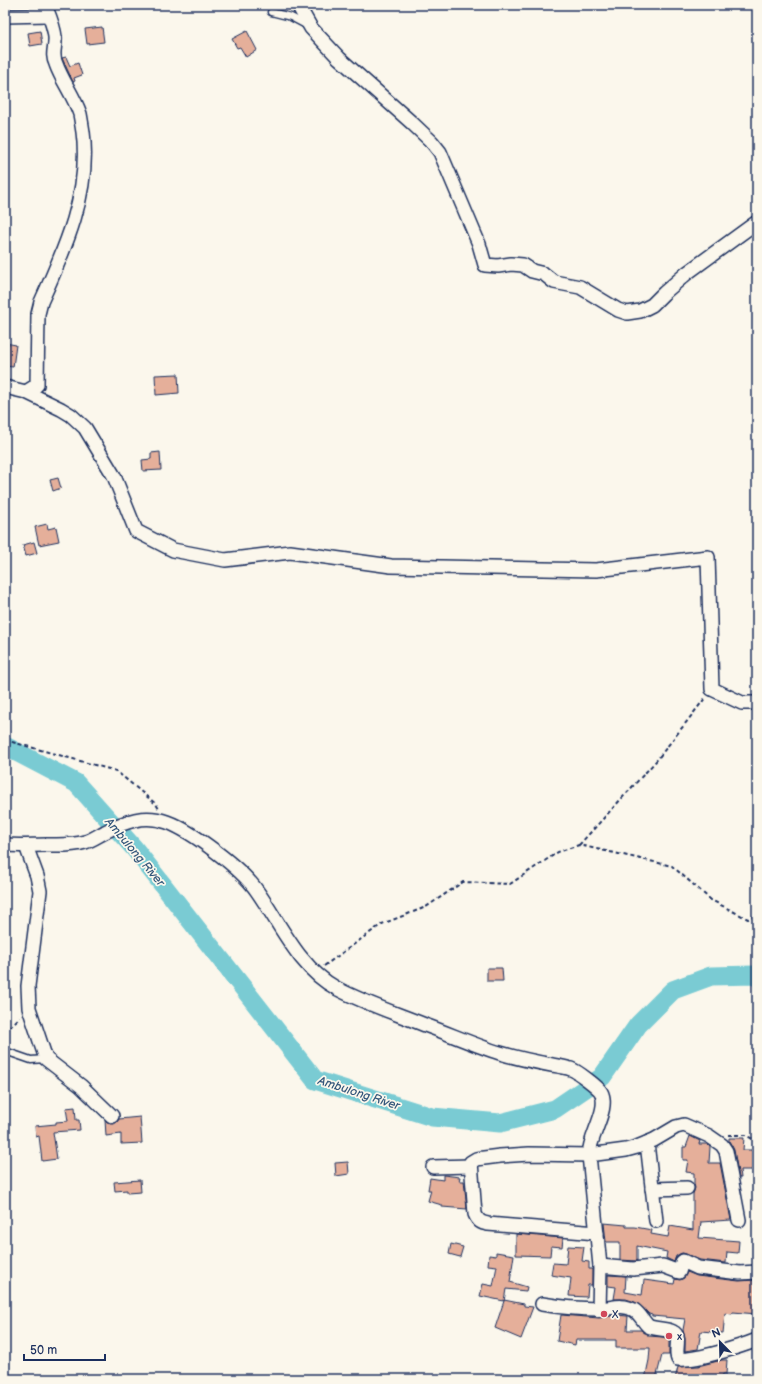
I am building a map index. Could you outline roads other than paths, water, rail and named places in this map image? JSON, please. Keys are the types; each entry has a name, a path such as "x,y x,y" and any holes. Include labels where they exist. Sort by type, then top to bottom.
{"street":[{"path":"298,5 311,28 339,58 412,123 440,152 479,244 485,265 523,265 532,271 544,274 554,282 580,287 618,310 627,313 640,311 652,305 687,273 757,222"},
{"path":"5,16 47,10 55,38 53,50 55,64 69,89 80,114 85,161 78,207 41,302 38,314 38,385 26,392"},
{"path":"5,387 26,392 71,415 85,428 114,476 136,531 173,550 225,560 290,552 391,566 588,570 708,557 712,689 742,703 757,703"},
{"path":"5,845 67,846 86,842 132,820 156,818 169,822 192,835 246,877 256,889 292,946 315,972 330,984 356,998 470,1043 501,1053 564,1067 576,1072 600,1091 603,1100 603,1106 589,1146 600,1266 599,1310"},
{"path":"26,846 36,872 40,891 28,986 28,1008 46,1059 81,1086 112,1116"},
{"path":"597,1233 482,1223 478,1220 475,1214 470,1166 471,1162 476,1159 500,1156 529,1154 589,1155 626,1150 647,1143 680,1125 687,1125 709,1136 722,1145 726,1151 739,1220"},
{"path":"647,1143 656,1221"},
{"path":"433,1167 470,1166"},
{"path":"652,1189 687,1188"},
{"path":"600,1266 639,1269 663,1266 679,1272 683,1261 698,1268 740,1273 757,1272"},
{"path":"542,1304 599,1310 617,1306 626,1307 638,1313 650,1327 672,1331 677,1336 677,1356 680,1359 695,1358 736,1348 757,1340"}],"lane":[{"path":"271,12 291,17 311,28"},
{"path":"5,1051 31,1060 46,1059"}],"waterway":[{"name":"Ambulong River","path":"5,746 76,783 134,848 315,1080 432,1117 500,1123 555,1109 602,1077 638,1025 673,990 711,976 754,975 757,977"}],"place":[{"name":"X","path":"604,1314"},
{"name":"x","path":"669,1336"}]}
